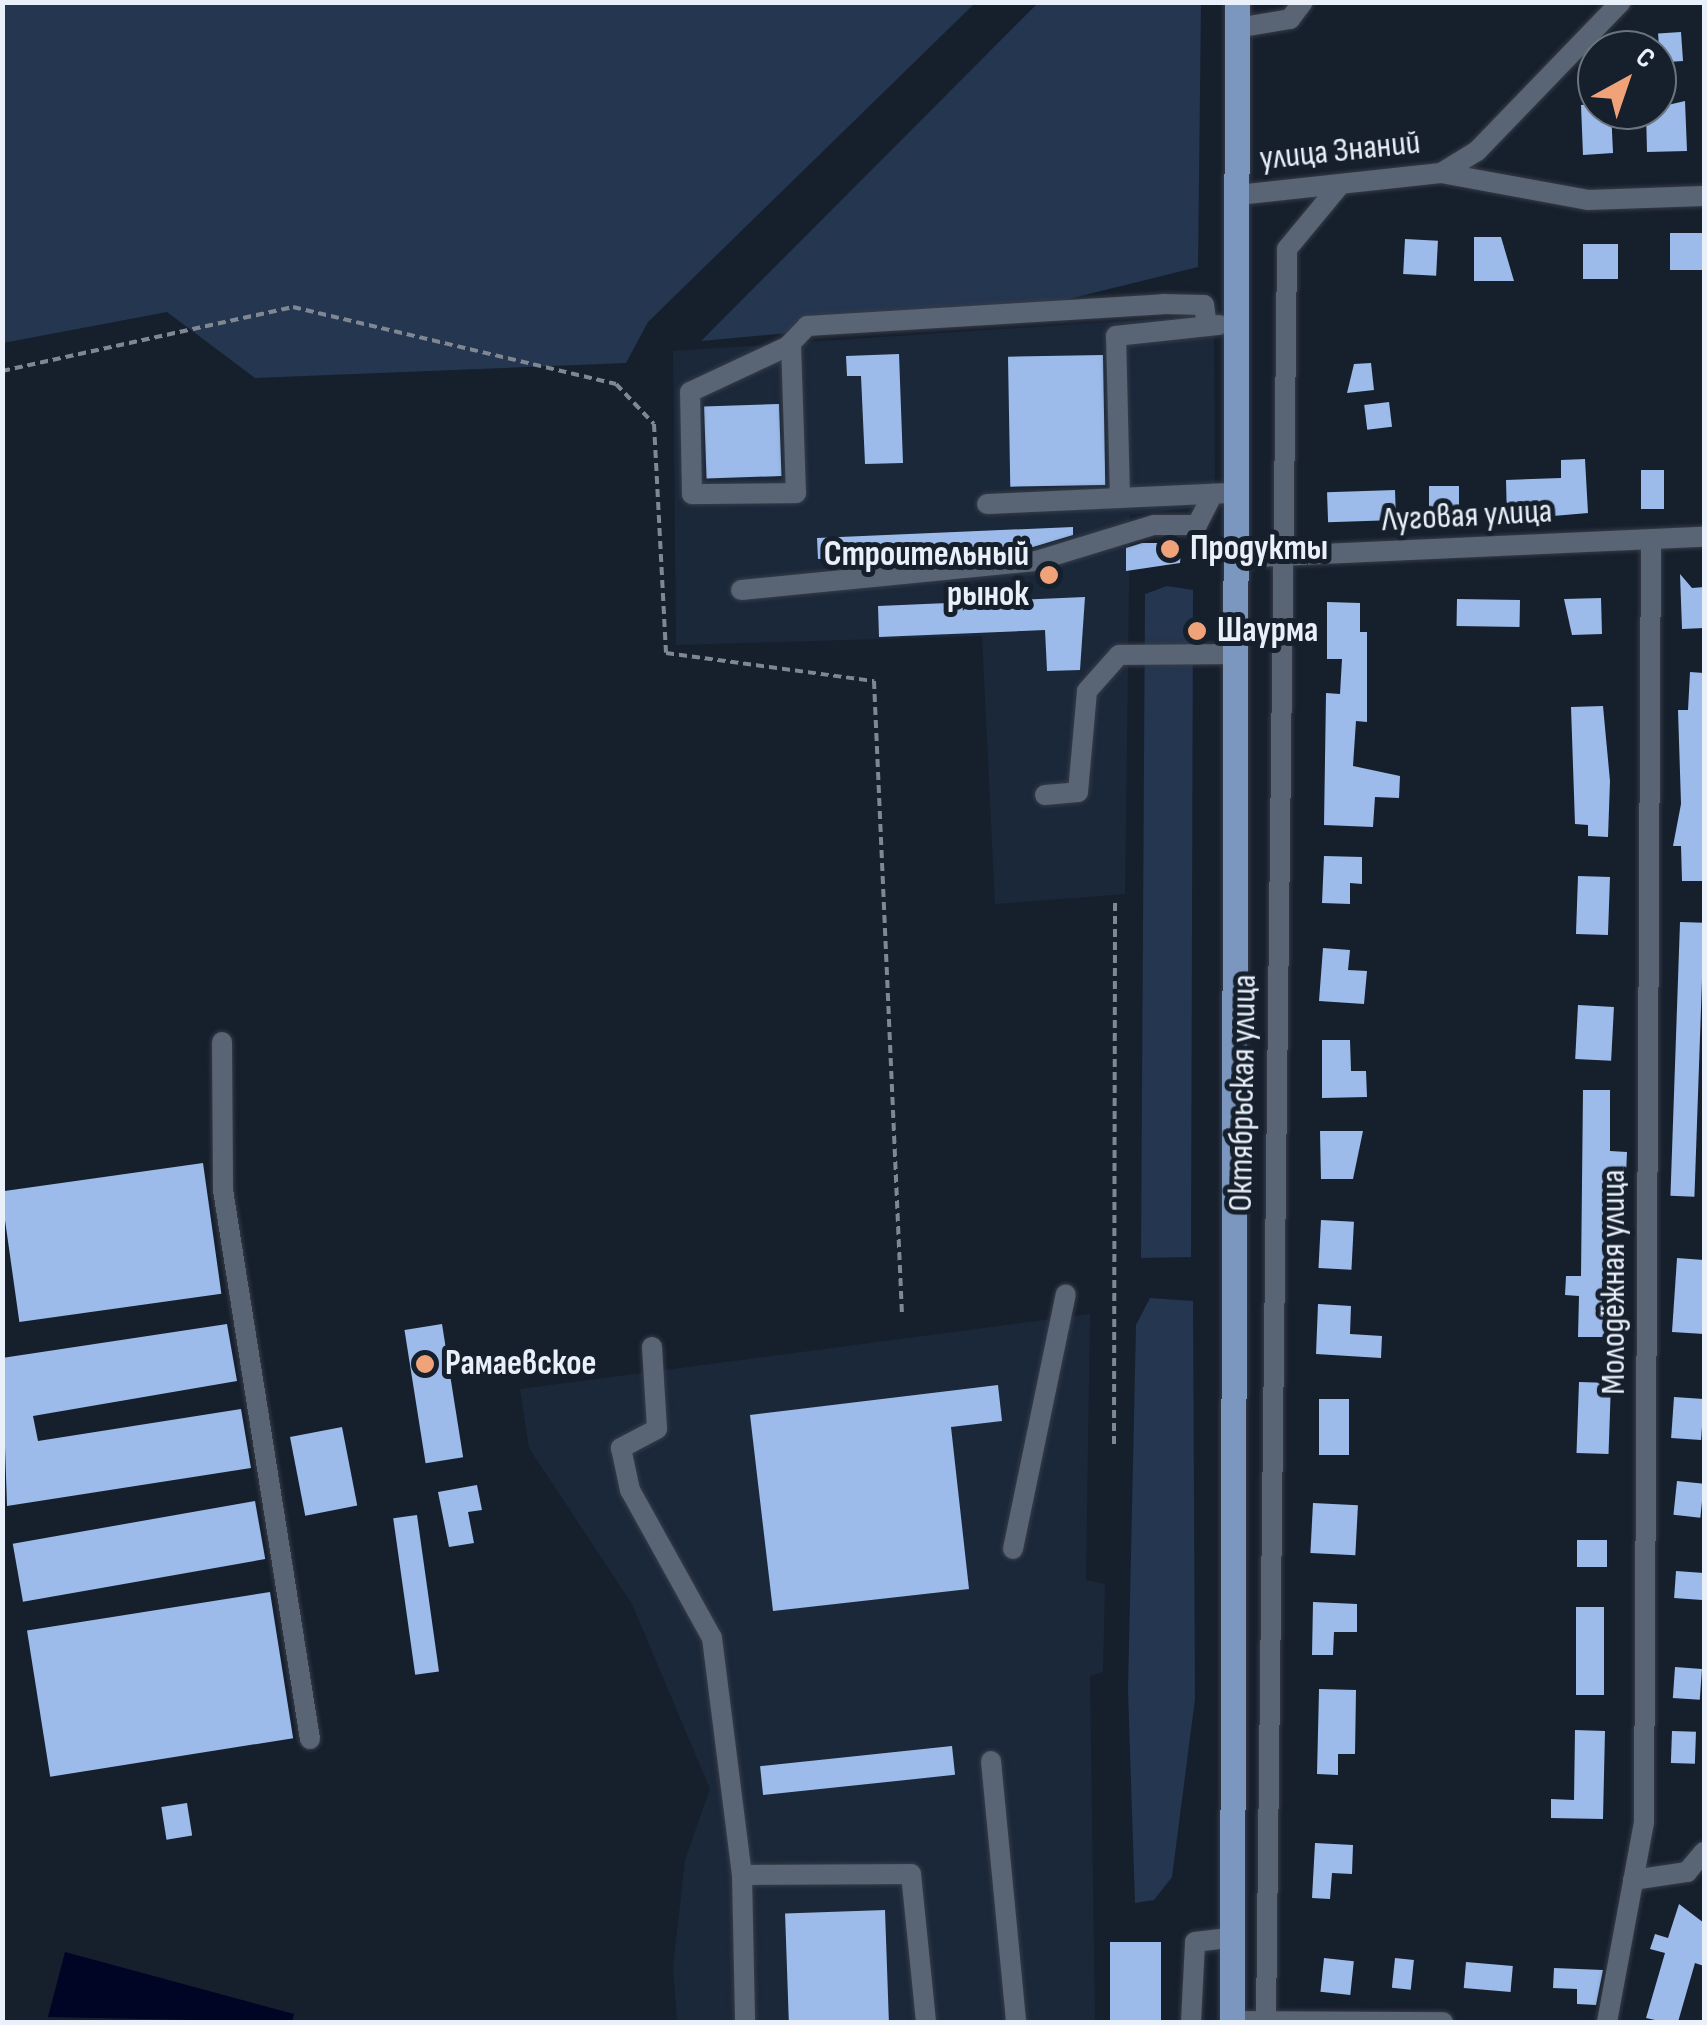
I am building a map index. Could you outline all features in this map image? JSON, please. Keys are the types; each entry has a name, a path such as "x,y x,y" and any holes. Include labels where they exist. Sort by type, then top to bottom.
{"main road":[{"path":"1232,2022 1234,654 1233,558 1223,493 1236,323 1237,15"}],"street":[{"path":"1237,15 1290,19 1303,2"},
{"name":"улица Знаний","path":"1238,195 1441,172 1477,151 1621,2"},
{"path":"1441,172 1588,200 1704,196"},
{"name":"Октябрьская улица","path":"1266,2021 1287,558 1287,249 1340,186"},
{"path":"791,344 796,493 692,494 690,392 791,344 807,326 1163,304 1204,305 1207,326"},
{"path":"1120,498 1116,336 1236,323"},
{"path":"987,504 1223,493"},
{"path":"741,590 1074,553 1154,525 1197,525 1223,493"},
{"name":"Луговая улица","path":"1233,558 1704,537"},
{"name":"Молодёжная улица","path":"1608,2022 1644,1822 1650,539"},
{"path":"1045,795 1078,792 1087,690 1119,654 1234,654"},
{"path":"222,1042 223,1190 310,1739"},
{"path":"1013,1549 1066,1294"},
{"path":"652,1347 657,1429 621,1448 630,1490 712,1638 742,1876 745,2022"},
{"path":"990,1761 1016,2022"},
{"path":"1634,1880 1688,1872 1704,1852"},
{"path":"742,1876 910,1874 926,2022"},
{"path":"1191,2022 1195,1942 1232,1937"},
{"path":"1232,2022 1443,2022"}],"path":[{"path":"2,371 293,307 616,384 654,424 666,653 874,681 902,1315"},
{"path":"1114,1444 1116,902"}],"shaded area":[{"path":"3,2 975,3 648,322 626,363 255,378 167,312 3,343"},
{"path":"1038,3 1201,3 1198,267 1016,312 701,341"},
{"path":"1214,315 1215,506 1130,515 1125,894 995,904 982,636 676,645 673,351"},
{"path":"1167,586 1193,590 1191,1257 1141,1258 1145,594"},
{"path":"1150,1298 1193,1301 1195,1699 1172,1877 1154,1900 1135,1903 1128,1691 1136,1325"},
{"path":"1090,1314 1086,1580 1105,1584 1103,1672 1090,1676 1095,2022 677,2022 673,1967 685,1860 710,1789 632,1604 529,1448 520,1389"},
{"path":"65,1952 294,2014 292,2022 48,2017"}],"building":[{"path":"1677,32 1681,32 1683,61 1677,61"},
{"path":"1685,101 1687,151 1647,152 1646,130 1677,130 1677,103"},
{"path":"1582,130 1612,130 1613,153 1583,155"},
{"path":"1670,233 1704,233 1704,270 1670,270"},
{"path":"1474,237 1501,237 1514,281 1474,281"},
{"path":"1405,239 1438,241 1436,276 1403,274"},
{"path":"1583,244 1618,244 1618,279 1583,279"},
{"path":"899,354 903,463 865,464 861,376 847,376 846,356"},
{"path":"1103,355 1105,485 1010,487 1008,357"},
{"path":"1371,363 1374,390 1347,393 1354,364"},
{"path":"1389,402 1392,427 1367,430 1364,405"},
{"path":"779,404 782,476 707,479 704,407"},
{"path":"1585,459 1588,513 1507,520 1506,480 1561,478 1561,460"},
{"path":"1641,470 1664,470 1664,509 1641,509"},
{"path":"1429,486 1459,486 1459,519 1429,519"},
{"path":"1395,490 1396,520 1328,522 1327,492"},
{"path":"1073,527 1073,535 1033,547 818,559 817,538"},
{"path":"1142,543 1169,543 1181,550 1180,563 1126,571 1126,548"},
{"path":"1680,574 1692,588 1704,587 1704,628 1682,629"},
{"path":"1085,597 1080,670 1047,671 1045,630 879,637 878,606"},
{"path":"1601,598 1602,634 1572,635 1564,599"},
{"path":"1457,599 1520,600 1520,627 1457,626"},
{"path":"1327,602 1360,603 1360,632 1367,632 1367,722 1356,721 1353,766 1400,776 1399,798 1375,797 1373,827 1324,825 1326,693 1340,694 1342,659 1327,659"},
{"path":"1690,672 1704,673 1704,881 1682,881 1681,846 1673,846 1681,804 1678,710 1688,710"},
{"path":"1603,706 1610,781 1608,837 1588,836 1588,825 1575,824 1571,707"},
{"path":"1324,856 1362,857 1362,884 1350,883 1350,904 1322,903"},
{"path":"1578,876 1610,877 1608,935 1576,934"},
{"path":"1680,922 1704,923 1694,1197 1670,1196"},
{"path":"1323,948 1350,950 1348,970 1367,971 1364,1004 1319,1001"},
{"path":"1578,1005 1614,1007 1611,1061 1575,1059"},
{"path":"1322,1040 1350,1040 1351,1071 1366,1071 1367,1097 1322,1098"},
{"path":"1583,1090 1610,1090 1610,1151 1627,1152 1625,1199 1609,1198 1608,1337 1578,1337 1579,1296 1565,1295 1566,1276 1581,1276"},
{"path":"1320,1131 1363,1131 1353,1179 1321,1179"},
{"path":"203,1163 221,1294 19,1322 2,1191"},
{"path":"1321,1220 1354,1222 1351,1270 1318,1268"},
{"path":"1677,1258 1704,1260 1704,1334 1672,1332"},
{"path":"1318,1304 1351,1306 1350,1334 1382,1336 1381,1358 1316,1354"},
{"path":"227,1324 237,1381 33,1416 38,1441 241,1409 251,1468 7,1506 2,1358"},
{"path":"442,1324 463,1457 426,1463 404,1330"},
{"path":"1579,1382 1611,1383 1609,1454 1577,1453"},
{"path":"998,1385 1002,1421 951,1427 969,1589 773,1611 750,1415"},
{"path":"1674,1397 1704,1399 1701,1440 1671,1438"},
{"path":"1319,1399 1349,1399 1349,1455 1319,1455"},
{"path":"342,1427 357,1506 305,1516 290,1437"},
{"path":"1677,1481 1704,1484 1700,1518 1673,1515"},
{"path":"477,1485 482,1510 468,1512 474,1543 449,1547 438,1492"},
{"path":"255,1501 265,1559 23,1602 13,1544"},
{"path":"1313,1503 1358,1505 1355,1555 1310,1553"},
{"path":"417,1515 439,1671 415,1675 393,1518"},
{"path":"1577,1540 1607,1540 1607,1567 1577,1567"},
{"path":"1676,1571 1704,1573 1702,1600 1674,1598"},
{"path":"270,1592 293,1738 50,1777 27,1630"},
{"path":"1313,1602 1357,1604 1357,1632 1334,1632 1333,1655 1312,1655"},
{"path":"1576,1607 1604,1607 1604,1695 1576,1695"},
{"path":"1675,1667 1702,1669 1700,1700 1673,1698"},
{"path":"1319,1689 1356,1690 1355,1754 1338,1754 1338,1775 1317,1774"},
{"path":"1575,1730 1605,1731 1603,1819 1551,1818 1551,1799 1574,1800"},
{"path":"1672,1731 1696,1732 1695,1764 1671,1763"},
{"path":"952,1746 955,1775 763,1795 760,1766"},
{"path":"187,1803 192,1836 166,1840 161,1807"},
{"path":"1315,1843 1353,1845 1352,1874 1332,1873 1330,1899 1312,1898"},
{"path":"1679,1904 1704,1923 1704,1966 1695,1963 1678,2022 1664,2022 1646,2018 1665,1953 1650,1949 1655,1934 1668,1938"},
{"path":"885,1910 889,2022 789,2022 785,1913"},
{"path":"1110,1942 1161,1942 1161,2022 1110,2022"},
{"path":"1324,1958 1354,1961 1350,1995 1320,1992"},
{"path":"1395,1958 1414,1960 1411,1990 1392,1988"},
{"path":"1466,1962 1513,1966 1511,1992 1464,1988"},
{"path":"1554,1968 1603,1970 1596,2005 1577,2004 1577,1989 1553,1988"}],"place":[{"name":"Продукты","path":"1170,549"},
{"name":"Строительный рынок","path":"1049,575"},
{"name":"Шаурма","path":"1197,631"},
{"name":"Рамаевское","path":"425,1364"}]}
